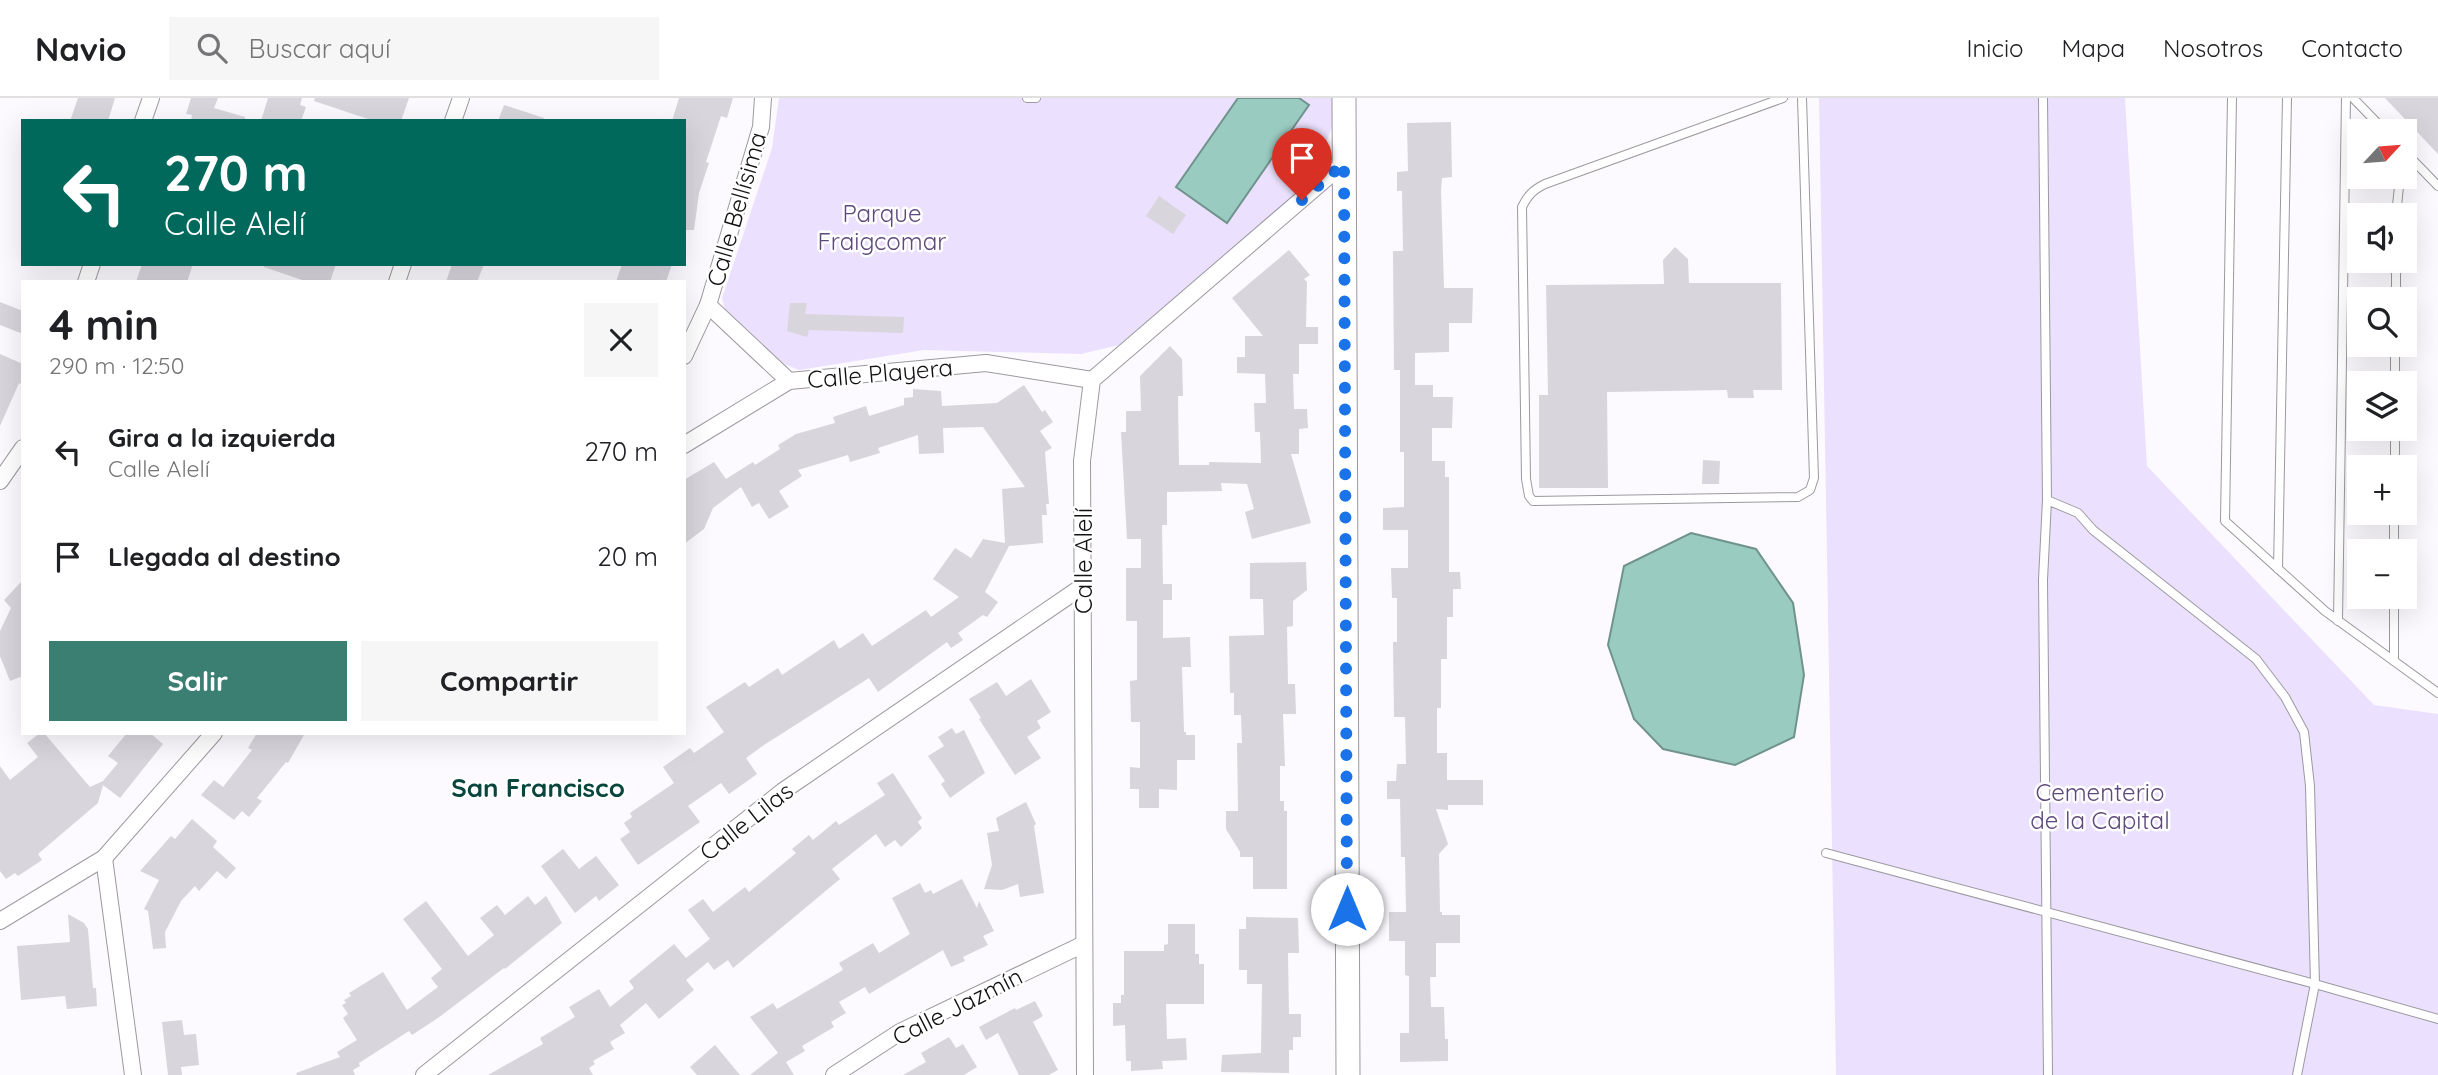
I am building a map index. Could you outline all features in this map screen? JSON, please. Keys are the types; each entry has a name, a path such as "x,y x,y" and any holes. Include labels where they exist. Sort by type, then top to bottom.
{"street":[{"path":"144,119 152,98"},
{"path":"454,119 461,98"},
{"name":"Calle Bellísima","path":"686,352 708,305 761,127 763,98"},
{"path":"1343,98 1348,1075"},
{"path":"1092,380 1344,163"},
{"path":"708,305 789,381"},
{"name":"Calle Playera","path":"686,444 789,381 986,363 1092,380"},
{"name":"Calle Alelí","path":"1084,1075 1082,461 1092,380"},
{"path":"10,475 21,452"},
{"name":"Calle Lilas","path":"424,1075 783,791 1083,586"},
{"path":"0,920 104,859 212,735"},
{"path":"104,859 133,1075"},
{"name":"Calle Jazmín","path":"834,1075 900,1032 1084,944"}],"lane":[{"path":"1027,98 1036,98"},
{"path":"1783,98 1545,184 1533,190 1527,197 1522,207 1526,479 1529,496 1533,501 1798,497 1810,490 1814,478 1802,98"},
{"path":"2043,98 2047,500 2043,580 2048,1075"},
{"path":"2232,98 2225,522 2338,621 2438,693"},
{"path":"2278,569 2287,98"},
{"path":"2338,621 2346,98"},
{"path":"2353,98 2373,119"},
{"path":"2417,164 2438,186"},
{"path":"2047,500 2078,513 2093,530 2256,659 2285,696 2304,732 2310,786 2315,984 2297,1075"},
{"path":"2394,609 2394,661"},
{"path":"1826,853 2438,1019"}],"green space":[{"name":"Parque Fraigcomar","path":"779,98 1332,98 1332,127 1311,177 1293,198 1119,345 1081,354 924,350 799,370 784,364 725,309 722,298 772,148"},
{"name":"Cementerio de la Capital","path":"1819,98 2125,98 2147,466 2374,705 2438,714 2438,1075 1836,1075"}],"shaded area":[{"path":"1238,98 1299,98 1309,105 1227,223 1176,187"},
{"path":"1691,533 1756,549 1793,603 1804,675 1794,737 1735,765 1663,749 1634,719 1608,645 1624,566"}],"building":[{"path":"78,98 115,98 109,119 71,119"},
{"path":"191,98 218,98 214,108 245,119 191,119 192,115 186,114"},
{"path":"268,98 302,98 300,105 306,107 302,119 262,119"},
{"path":"315,98 409,98 402,119 368,119 314,101"},
{"path":"679,98 733,98 727,118 721,116 706,162 709,163 699,193 694,230 686,230 686,119 673,119"},
{"path":"2385,98 2438,98 2438,154 2417,132 2417,119 2405,119"},
{"path":"504,105 544,118 544,119 499,119"},
{"path":"1451,122 1452,177 1442,178 1441,191 1444,288 1473,288 1472,323 1449,323 1449,352 1415,353 1415,385 1433,385 1433,397 1453,397 1452,428 1432,428 1432,461 1445,461 1445,477 1449,477 1449,572 1460,572 1461,589 1453,589 1453,617 1447,617 1447,659 1441,659 1441,708 1437,708 1437,753 1447,753 1447,780 1483,780 1483,805 1448,805 1448,810 1436,809 1448,844 1439,854 1440,912 1442,915 1460,915 1460,943 1436,943 1436,977 1430,977 1431,1007 1444,1007 1448,1061 1400,1062 1400,1033 1409,1033 1409,976 1405,975 1405,941 1389,941 1389,912 1406,912 1405,857 1401,857 1400,799 1387,799 1387,781 1396,781 1397,764 1406,764 1405,717 1394,717 1393,642 1397,642 1397,598 1392,598 1391,568 1408,568 1408,530 1383,530 1383,508 1404,507 1404,452 1400,452 1400,370 1394,370 1393,251 1403,251 1402,191 1397,191 1397,172 1408,171 1407,123"},
{"path":"1159,196 1186,215 1173,234 1146,216"},
{"path":"1675,247 1688,259 1689,283 1781,283 1782,390 1753,390 1754,398 1728,398 1727,390 1607,392 1608,488 1539,488 1539,395 1548,395 1546,285 1664,284 1663,260"},
{"path":"1289,250 1310,275 1304,279 1307,282 1306,327 1318,327 1318,344 1299,344 1299,374 1293,374 1294,409 1307,409 1308,428 1299,429 1299,454 1291,454 1311,523 1252,539 1245,512 1254,509 1247,484 1221,483 1222,491 1167,492 1167,525 1162,525 1163,584 1172,584 1172,600 1163,600 1163,638 1190,637 1191,667 1182,667 1184,732 1186,735 1195,735 1195,760 1177,760 1177,790 1159,789 1159,808 1139,808 1139,789 1130,789 1130,767 1140,768 1140,722 1131,722 1130,681 1137,680 1137,621 1126,621 1126,568 1141,568 1141,539 1127,539 1121,432 1126,432 1126,411 1141,411 1140,376 1170,346 1182,359 1183,396 1178,396 1179,465 1209,465 1209,462 1261,463 1260,432 1255,432 1254,403 1266,403 1265,374 1237,373 1237,357 1245,357 1245,336 1263,336 1232,298"},
{"path":"141,266 192,266 188,280 137,280"},
{"path":"335,266 331,280 302,280 264,267"},
{"path":"451,266 483,266 478,280 447,280"},
{"path":"621,266 671,266 667,280 617,280"},
{"path":"0,302 21,310 21,333 0,325"},
{"path":"790,303 807,303 805,314 904,317 903,333 809,330 807,337 787,331"},
{"path":"0,354 21,363 21,384 19,383 0,426"},
{"path":"1024,385 1042,412 1045,410 1053,422 1040,431 1052,448 1045,452 1049,504 1046,504 1047,515 1042,515 1043,543 1009,546 985,592 998,602 987,617 983,615 958,633 963,640 951,648 947,642 878,692 869,678 764,745 746,758 757,774 729,794 721,783 688,806 700,822 638,865 620,839 630,832 624,823 632,817 630,813 674,783 663,767 690,748 694,753 724,732 706,707 745,682 749,687 778,668 782,675 834,640 839,649 863,633 872,646 926,610 931,617 959,597 933,579 955,548 971,558 983,539 1005,543 1002,489 1025,487 983,427 943,428 944,453 919,454 918,435 878,448 880,453 850,462 848,455 798,470 802,476 779,491 789,507 769,519 759,503 752,507 741,487 713,508 704,529 686,542 686,479 714,462 726,479 780,449 778,445 796,434 835,423 833,417 866,406 869,416 904,405 904,398 913,397 913,389 941,391 942,406 997,403"},
{"path":"1703,460 1720,461 1719,484 1702,484"},
{"path":"1306,562 1307,590 1293,601 1293,626 1287,627 1288,684 1295,684 1296,714 1283,714 1285,766 1280,766 1280,801 1284,801 1284,811 1287,811 1287,889 1253,889 1253,857 1240,857 1240,852 1226,829 1226,811 1238,811 1237,743 1242,743 1241,715 1234,715 1234,693 1230,693 1229,636 1264,635 1263,599 1250,599 1250,563"},
{"path":"21,582 21,677 10,681 0,656 0,631 11,608 4,600"},
{"path":"1031,679 1051,712 1037,721 1041,728 1027,737 1041,758 1015,775 969,699 997,682 1006,696"},
{"path":"952,728 956,734 964,730 985,773 950,798 941,784 945,781 928,756 944,746 938,737"},
{"path":"37,735 46,735 90,787 103,781 118,763 108,756 125,735 152,735 163,744 120,798 103,785 98,803 38,854 42,860 18,876 15,873 6,879 0,871 0,766 10,780 38,757 27,743"},
{"path":"256,735 304,735 288,763 286,762 257,798 262,801 249,817 242,811 234,820 201,795 214,780 223,787 252,750 248,748"},
{"path":"893,773 922,818 918,822 922,828 901,847 895,840 885,847 876,834 832,869 840,879 733,968 728,960 714,970 708,962 686,980 694,990 659,1019 646,1003 620,1025 625,1033 610,1042 614,1049 593,1061 595,1064 589,1068 593,1075 488,1075 543,1044 540,1038 575,1017 569,1007 599,989 610,1007 634,988 629,981 674,944 686,958 710,939 688,910 703,899 713,912 745,887 749,892 796,853 792,849 809,835 813,840 836,821 839,825 885,795 877,783"},
{"path":"1026,802 1036,824 1034,826 1044,893 1020,897 1018,884 1002,890 984,889 992,865 987,833 999,831 996,818"},
{"path":"192,819 217,841 213,847 236,868 226,879 217,871 199,891 195,886 181,901 165,932 166,948 153,949 148,911 144,909 159,880 140,871 171,836 175,839"},
{"path":"563,849 579,869 596,856 619,885 599,901 596,896 575,913 541,866"},
{"path":"962,879 977,908 979,901 994,931 983,936 988,945 963,957 965,961 951,967 943,950 869,994 865,987 839,1002 846,1013 831,1022 834,1027 802,1046 805,1051 786,1062 794,1075 750,1075 778,1053 750,1017 773,1003 777,1009 843,970 839,963 873,943 879,953 910,934 892,898 920,883 925,893 931,890 933,894"},
{"path":"528,896 535,905 546,896 562,923 505,969 412,1035 409,1031 359,1063 360,1066 353,1070 355,1075 297,1075 296,1073 340,1057 337,1052 357,1040 343,1018 348,1014 342,1005 346,1003 344,1000 351,996 349,993 383,972 407,1010 438,987 431,978 442,969 403,919 426,901 468,956 494,935 480,918 497,905 505,915"},
{"path":"68,914 84,923 88,929 97,1006 67,1009 65,996 21,1000 17,946 70,942"},
{"path":"1246,917 1298,918 1299,953 1288,953 1289,1014 1301,1014 1301,1037 1293,1037 1293,1050 1289,1050 1289,1073 1221,1072 1222,1055 1261,1053 1262,984 1247,984 1247,970 1239,970 1239,929 1246,929"},
{"path":"1168,924 1195,924 1195,954 1199,954 1199,964 1204,964 1204,1004 1166,1004 1167,1039 1186,1038 1187,1060 1162,1061 1163,1069 1131,1071 1131,1061 1126,1061 1125,1025 1113,1026 1113,1003 1121,1003 1121,995 1124,995 1124,951 1164,951 1164,945 1168,944"},
{"path":"1035,1001 1043,1016 1033,1022 1058,1070 1049,1075 1019,1075 998,1033 986,1040 979,1027"},
{"path":"182,1020 184,1035 196,1034 199,1065 181,1067 182,1075 168,1075 162,1022"},
{"path":"949,1037 956,1048 963,1044 977,1067 964,1075 903,1075 926,1062 921,1053"},
{"path":"715,1045 740,1075 697,1075 690,1067"}],"district":[{"name":"San Francisco","path":"538,787"}],"route":[{"path":"1302,200 1344,163 1347,909"}]}
